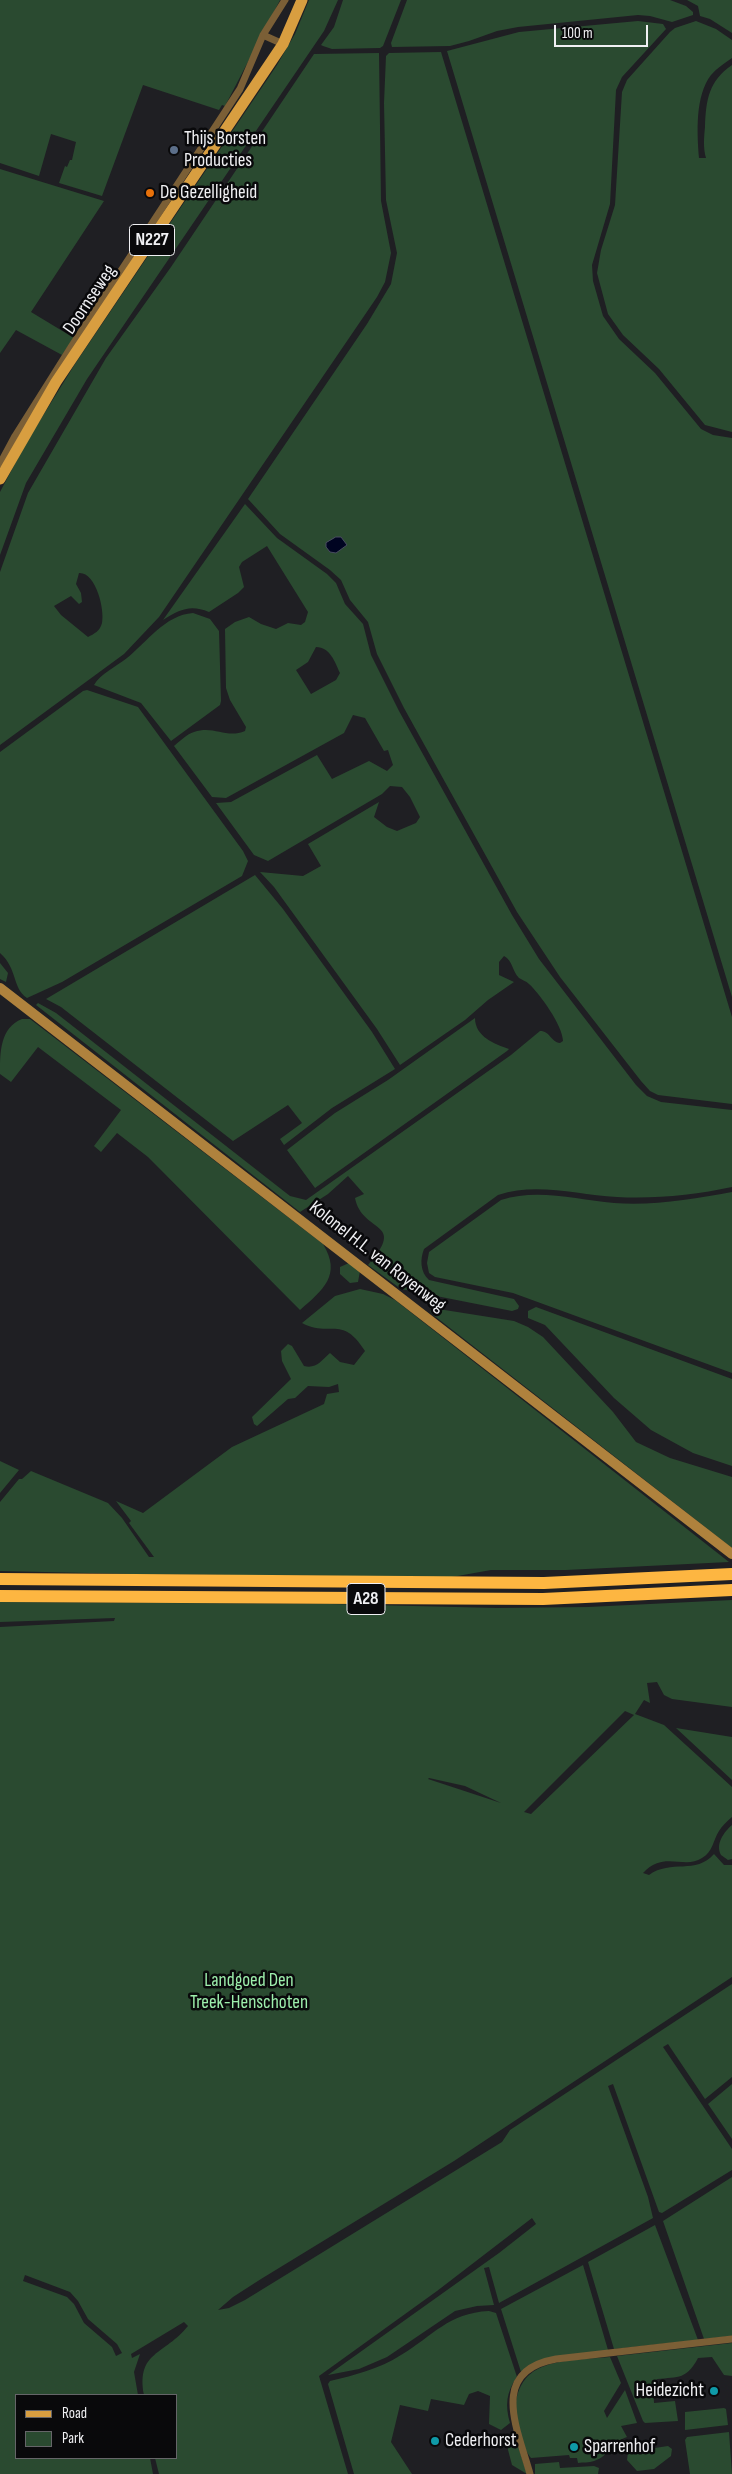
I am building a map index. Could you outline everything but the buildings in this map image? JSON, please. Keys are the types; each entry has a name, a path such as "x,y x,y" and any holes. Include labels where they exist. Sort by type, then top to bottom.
{"highway":[{"name":"A28","path":"0,1579 544,1583 732,1574"},
{"name":"A28","path":"0,1596 534,1600 732,1590"}],"main road":[{"name":"Doornseweg","path":"0,479 56,382 283,44 302,0"}],"street":[{"name":"Doornseweg","path":"0,464 15,436 71,347 240,89 263,35 285,0"},
{"path":"263,35 283,44"},
{"name":"Kolonel H.L. van Royenweg","path":"0,988 732,1554"},
{"path":"530,2474 514,2425 512,2399 519,2379 533,2365 556,2359 732,2339"}],"green space":[{"path":"0,0 280,0 225,106 222,105 219,110 143,85 102,196 59,183 65,166 67,167 70,160 72,160 76,142 51,134 39,176 0,163"},
{"path":"309,0 338,0 324,31 87,379 26,483 0,555 0,492 26,443 75,364 277,65 295,34"},
{"path":"343,0 401,0 383,46 380,48 332,49 321,45 334,27"},
{"path":"407,0 670,0 686,6 693,12 693,15 672,22 638,15 518,27 497,31 450,46 392,47 391,43"},
{"path":"687,0 732,0 732,33 710,19 700,16 698,6"},
{"path":"638,21 663,24 666,29 622,77 616,90 610,204 592,265 593,281 603,316 619,339 655,373 701,429 713,435 732,438 732,997 447,51 519,32"},
{"path":"696,21 716,29 732,40 732,58 713,72 702,93 698,126 699,158 706,158 704,139 708,99 718,78 732,65 732,432 705,425 659,369 623,335 608,314 597,273 601,250 615,205 622,92 627,80 670,32 675,28"},
{"path":"441,52 732,1017 732,1104 658,1095 650,1091 641,1081 560,977 517,912 404,708 377,654 368,622 350,600 341,580 280,534 248,499 367,324 391,284 397,253 386,200 384,103 386,56 389,53"},
{"path":"379,53 381,201 391,253 385,282 377,297 159,617 124,654 0,745 0,572 28,493 106,358 171,267 314,54","holes":["79,573 85,574 95,585 101,601 103,617 100,628 88,637 61,615 54,606 71,596 79,604 82,602 81,593 76,584"]},
{"path":"0,169 104,201 31,312 74,338 62,355 16,330 0,353"},
{"path":"245,504 277,538 327,574 336,583 345,604 363,624 371,655 399,711 512,915 539,959 636,1085 647,1096 661,1102 732,1110 732,1187 660,1197 602,1196 542,1189 513,1191 498,1195 424,1249 422,1265 424,1273 429,1280 514,1299 519,1306 518,1309 512,1311 401,1289 368,1265 384,1241 383,1234 359,1209 355,1198 364,1194 348,1176 328,1194 300,1212 36,1005 38,1003 56,1013 290,1196 306,1200 511,1055 540,1031 546,1033 554,1041 560,1043 563,1041 559,1027 545,1002 527,982 519,978 504,956 499,962 499,975 514,982 488,1000 465,1020 400,1065 377,1029 274,887 260,872 303,876 321,866 308,844 379,802 374,817 387,827 397,831 416,823 420,817 410,797 402,787 390,786 382,794 268,861 254,855 216,803 231,802 317,755 332,779 369,761 387,771 393,765 388,750 384,751 365,718 353,715 344,733 226,798 212,797 174,746 189,734 201,730 232,734 245,731 246,727 230,700 226,688 225,629 235,622 249,617 261,624 276,629 288,623 301,625 305,622 308,612 267,546 242,562 239,567 244,587 238,593 209,612 190,608 174,613 163,620","holes":["316,647 328,652 340,673 336,680 311,694 296,670 308,662"]},
{"path":"193,613 210,619 219,631 221,701 220,705 171,741 141,703 94,685 100,677 127,658 165,624 183,615"},
{"path":"87,690 138,707 243,851 248,861 242,876 62,982 27,998 19,989 10,965 0,953 0,752 83,691"},
{"path":"255,875 283,909 372,1032 395,1069 332,1108 284,1145 280,1139 302,1123 288,1105 233,1141 61,1007 46,999"},
{"path":"0,963 8,973 6,982 0,979"},
{"path":"475,1018 478,1030 482,1035 492,1042 509,1049 315,1188 287,1150 335,1113 388,1080"},
{"path":"22,1019 30,1019 323,1244 331,1265 330,1273 327,1281 316,1296 300,1310 148,1157 117,1133 101,1152 94,1146 121,1110 38,1047 11,1082 0,1074 1,1049 5,1035 9,1028"},
{"path":"732,1192 732,1373 513,1293 435,1277 429,1273 427,1263 429,1252 501,1200 529,1195 543,1195 614,1203 644,1204"},
{"path":"349,1263 360,1271 358,1282 350,1283 340,1274 340,1267"},
{"path":"360,1289 383,1294 395,1300 729,1562 566,1570 491,1570 452,1577 0,1571 0,1502 19,1479 22,1479 31,1471 108,1503 122,1518 149,1557 154,1557 129,1523 131,1521 116,1501 143,1513 232,1447 324,1404 327,1394 339,1392 338,1384 329,1387 308,1386 295,1398 288,1399 257,1426 254,1424 252,1417 291,1379 282,1361 281,1351 288,1344 292,1346 304,1366 308,1367 318,1364 330,1353 340,1362 354,1365 365,1351 349,1333 335,1329 320,1329 302,1323 335,1296"},
{"path":"536,1307 732,1379 732,1466 693,1453 651,1430 614,1398 545,1325 528,1318 528,1311"},
{"path":"432,1308 514,1321 528,1327 543,1337 613,1412 636,1442 670,1458 732,1477 732,1548 432,1314 430,1311"},
{"path":"0,1461 19,1470 0,1493"},
{"name":"Landgoed Den Treek-Henschoten","path":"732,1600 732,1707 672,1699 664,1695 657,1682 647,1683 650,1703 644,1700 635,1714 664,1725 732,1787 732,1817 720,1829 711,1849 706,1855 695,1861 666,1861 659,1863 651,1866 643,1873 649,1875 657,1870 666,1868 699,1864 714,1854 724,1865 732,1865 732,1977 454,2161 261,2279 233,2297 218,2310 229,2308 245,2300 502,2142 510,2130 732,1984 732,2077 705,2099 668,2044 663,2047 732,2149 732,2170 662,2213 659,2212 613,2084 608,2086 648,2197 653,2218 499,2303 489,2267 484,2268 494,2305 477,2306 455,2311 387,2357 359,2369 328,2375 499,2253 536,2224 532,2218 437,2291 319,2376 348,2474 159,2474 155,2459 178,2459 178,2394 144,2394 144,2370 148,2361 154,2355 188,2326 184,2322 131,2354 132,2358 140,2354 134,2372 138,2394 15,2394 15,2459 150,2459 153,2474 0,2474 0,1627 114,1621 115,1618 0,1622 0,1602 331,1604 497,1608 588,1607","holes":["625,1711 634,1715 531,1814 524,1812","428,1779 465,1786 501,1803","25,2275 70,2292 78,2301 88,2319 117,2344 122,2353 116,2356 112,2347 84,2323 74,2304 67,2297 23,2281"]},
{"path":"676,1728 732,1737 732,1780"},
{"path":"732,1825 732,1859 728,1860 721,1855 719,1847 723,1835"},
{"path":"732,2084 732,2139 708,2104"},
{"path":"732,2177 732,2336 704,2339 663,2221"},
{"path":"655,2225 698,2340 614,2349 588,2262"},
{"path":"583,2265 608,2350 532,2364 521,2372 501,2309"},
{"path":"489,2311 496,2313 517,2377 508,2399 507,2411 510,2423 501,2430 489,2424 490,2396 478,2391 469,2394 464,2405 431,2399 428,2411 400,2405 391,2442 412,2474 354,2474 328,2384 330,2381 358,2374 384,2364 462,2316"},
{"path":"732,2343 732,2376 724,2375 712,2357 698,2358 690,2370 682,2376 657,2379 653,2384 654,2403 675,2401 678,2421 645,2423 643,2421 617,2356"},
{"path":"610,2357 621,2383 604,2411 607,2418 625,2390 637,2423 621,2426 627,2437 618,2442 599,2459 592,2462 578,2463 577,2458 570,2458 569,2455 531,2458 524,2447 516,2422 517,2396 522,2384 530,2374 550,2364"},
{"path":"726,2409 728,2425 685,2430 685,2412"},
{"path":"729,2432 732,2474 690,2474 685,2440 687,2437"},
{"path":"507,2446 518,2446 527,2474 512,2465"},
{"path":"668,2446 672,2449 671,2456 654,2469 637,2471 627,2460 628,2452"},
{"path":"559,2462 560,2468 594,2466 599,2468 598,2474 535,2474 535,2464"}],"water":[{"path":"336,537 341,537 347,545 336,553 330,552 326,547 326,543"}],"place":[{"name":"Thijs Borsten Producties","path":"174,150"},
{"name":"De Gezelligheid","path":"150,193"},
{"name":"Heidezicht","path":"714,2391"},
{"name":"Cederhorst","path":"435,2441"},
{"name":"Sparrenhof","path":"574,2447"}]}
